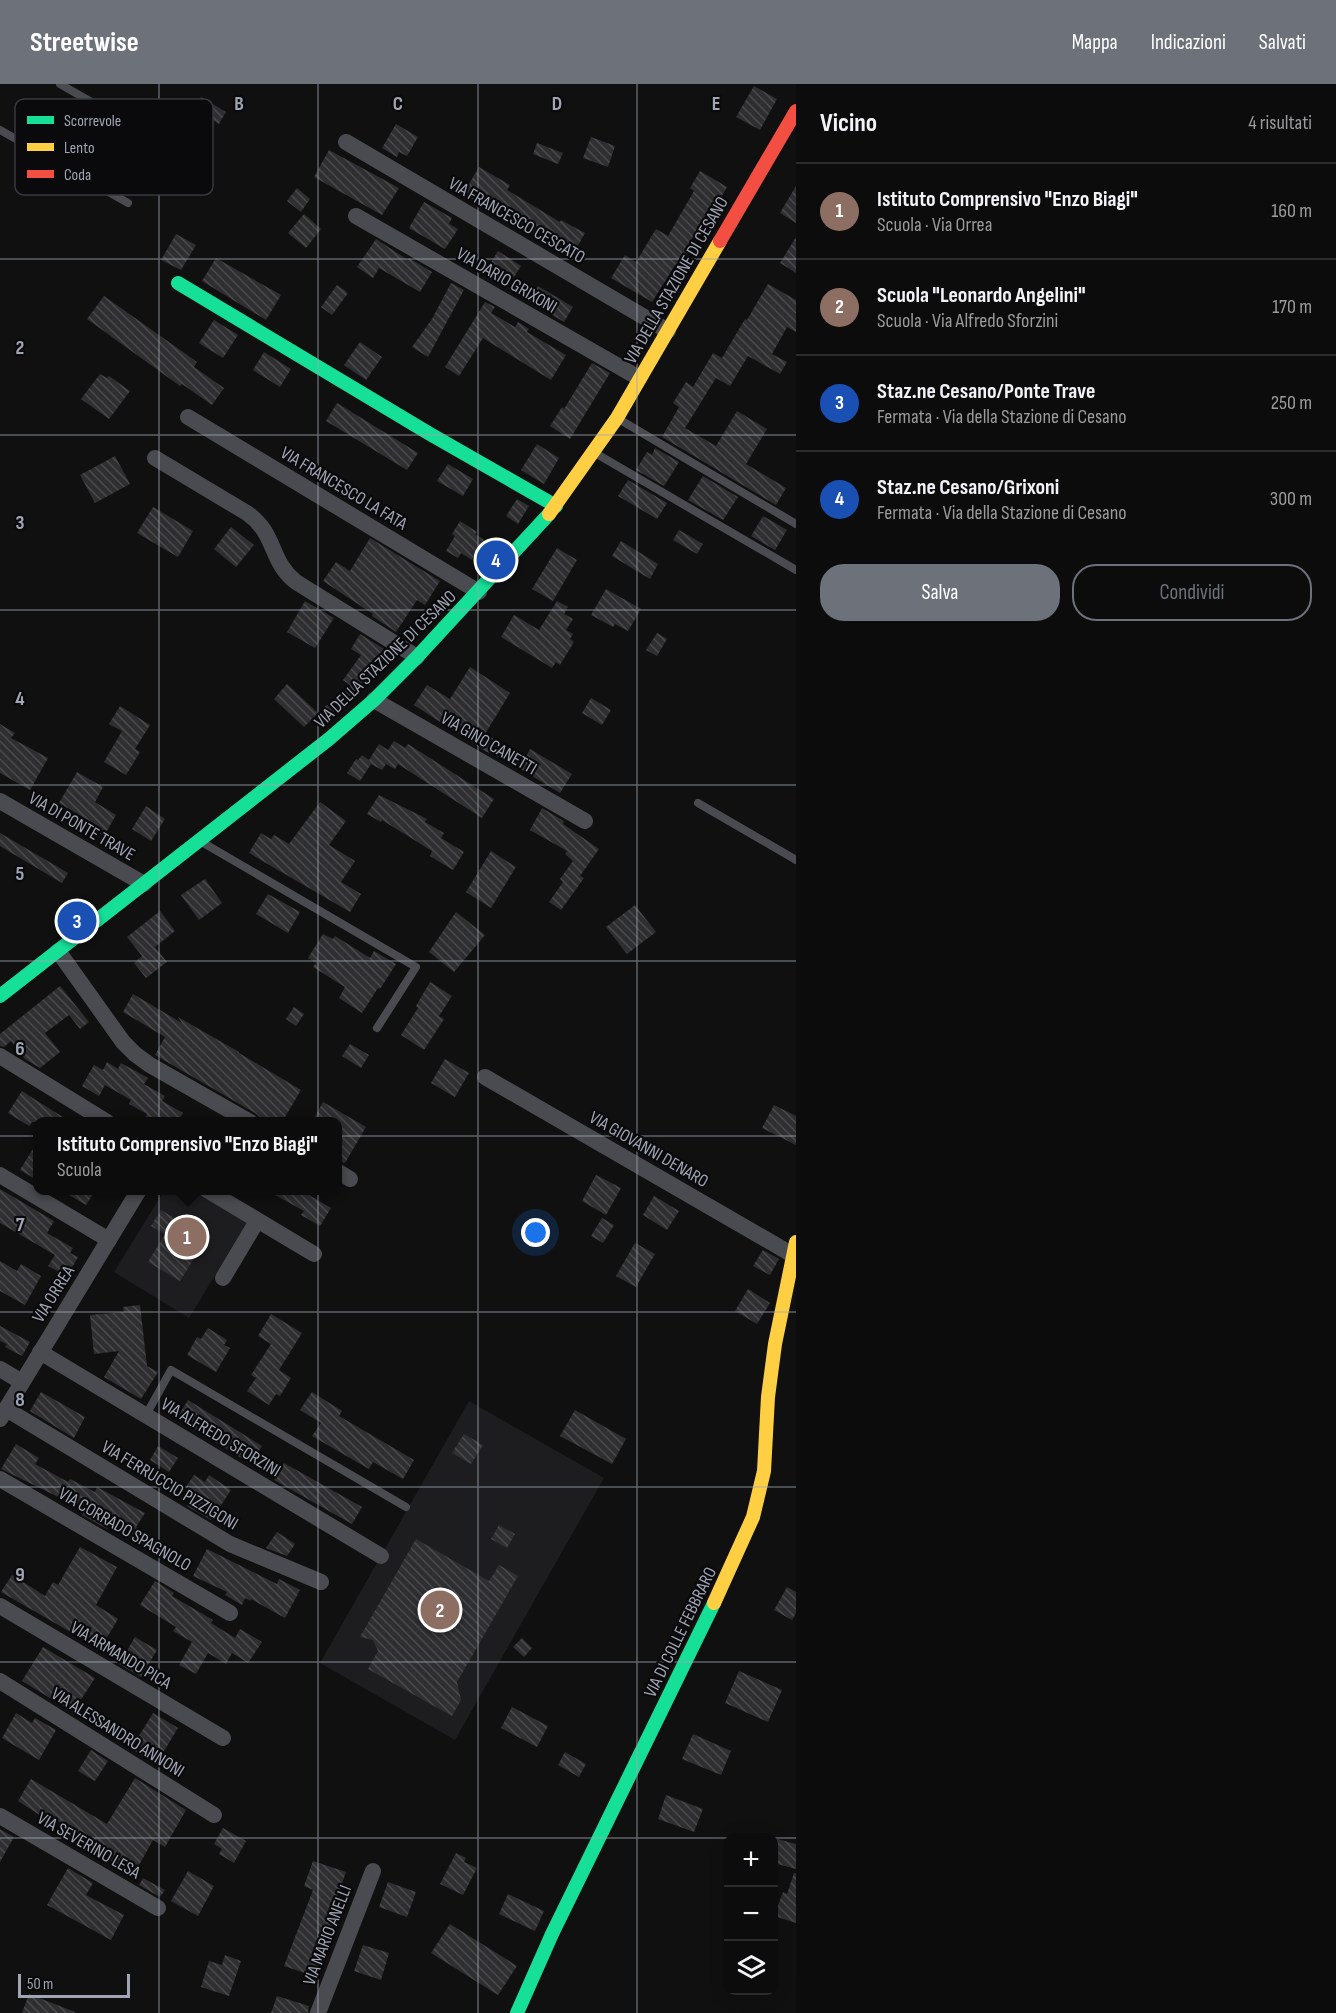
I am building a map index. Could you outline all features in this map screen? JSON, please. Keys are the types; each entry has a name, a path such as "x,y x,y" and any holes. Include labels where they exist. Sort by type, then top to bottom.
{"street":[{"name":"VIA DELLA STAZIONE DI CESANO","path":"0,996 329,739 374,700 479,592 556,506 594,453 617,418 796,111"},
{"name":"VIA FRANCESCO CESCATO","path":"346,142 668,331"},
{"name":"VIA DARIO GRIXONI","path":"356,216 639,378"},
{"path":"178,283 430,434 556,506"},
{"name":"VIA FRANCESCO LA FATA","path":"188,417 479,592"},
{"path":"155,458 260,523 280,565 291,578 417,657"},
{"name":"VIA GINO CANETTI","path":"374,700 585,821"},
{"name":"VIA DI PONTE TRAVE","path":"0,801 144,884"},
{"path":"58,951 123,1042 135,1054 150,1065 241,1117"},
{"path":"0,1056 99,1117"},
{"name":"VIA GIOVANNI DENARO","path":"485,1077 794,1249"},
{"path":"0,1175 33,1195"},
{"path":"33,1195 110,1240"},
{"name":"VIA ORREA","path":"3,1414 137,1195"},
{"path":"214,1195 314,1254"},
{"path":"223,1278 257,1221"},
{"name":"VIA DI COLLE FEBBRARO","path":"517,2013 552,1934 718,1596 753,1517 764,1471 768,1397 775,1344 794,1249"},
{"name":"VIA ALFREDO SFORZINI","path":"40,1352 381,1556"},
{"path":"0,1369 22,1382"},
{"name":"VIA FERRUCCIO PIZZIGONI","path":"3,1414 230,1544 321,1582"},
{"name":"VIA CORRADO SPAGNOLO","path":"0,1479 230,1614"},
{"name":"VIA ARMANDO PICA","path":"0,1606 223,1738"},
{"name":"VIA ALESSANDRO ANNONI","path":"0,1682 214,1815"},
{"name":"VIA SEVERINO LESA","path":"0,1816 158,1908"},
{"name":"VIA MARIO ANELLI","path":"318,2013 373,1871"}],"lane":[{"path":"60,84 86,99"},
{"path":"0,130 15,139"},
{"path":"114,195 128,203"},
{"path":"617,418 796,524"},
{"path":"594,453 796,570"},
{"path":"698,803 796,860"},
{"path":"200,841 416,967 377,1028"},
{"path":"146,1415 171,1370 406,1507"}],"shaded area":[{"path":"162,1195 205,1195 248,1221 189,1318 114,1272"},
{"path":"469,1401 604,1478 455,1740 320,1663"}],"building":[{"path":"754,86 777,99 760,130 736,117"},
{"path":"213,104 226,112 219,124 213,120"},
{"path":"396,124 418,137 407,156 399,152 397,157 382,148"},
{"path":"591,137 615,146 608,167 583,158"},
{"path":"537,143 563,153 558,164 533,154"},
{"path":"329,150 399,188 382,215 314,177"},
{"path":"479,167 510,185 507,190 560,222 561,220 585,233 572,256 463,194"},
{"path":"700,171 727,187 717,204 713,202 687,247 690,249 679,267 675,265 652,302 611,278 625,255 636,262 656,229 668,236 694,191 690,188"},
{"path":"796,186 796,223 780,213"},
{"path":"297,188 310,199 301,212 287,201"},
{"path":"424,202 452,218 449,224 458,229 445,249 409,228"},
{"path":"304,214 321,229 306,248 288,233"},
{"path":"176,234 196,245 181,270 161,260"},
{"path":"796,237 796,273 780,263"},
{"path":"376,239 408,260 409,258 432,272 420,292 379,268 373,278 357,267"},
{"path":"498,251 521,266 514,277 510,274 504,284 485,272"},
{"path":"216,258 281,295 266,320 202,281"},
{"path":"451,283 464,290 428,357 412,347 432,319"},
{"path":"768,284 796,300 796,332 787,327 772,354 787,362 780,374 748,356 730,386 716,378 685,428 716,446 737,411 767,429 746,464 786,488 776,505 662,437 679,407 673,403 686,382 693,387 713,353 722,358"},
{"path":"337,285 348,293 332,315 321,307"},
{"path":"538,286 573,307 564,322 529,301"},
{"path":"104,296 197,362 194,367 224,388 212,405 182,384 180,386 87,319"},
{"path":"485,302 495,307 491,313 515,327 518,322 529,329 527,332 566,355 551,380 483,338 459,376 445,367"},
{"path":"214,320 238,335 223,358 199,343"},
{"path":"360,342 382,357 366,380 344,365"},
{"path":"264,352 291,369 280,387 253,370"},
{"path":"592,363 610,373 570,439 550,426 562,407 564,409"},
{"path":"100,374 107,378 109,376 130,391 109,419 81,399"},
{"path":"337,403 418,453 407,470 326,421"},
{"path":"537,444 559,458 544,484 521,470"},
{"path":"655,448 679,462 664,486 636,470 647,452 652,455"},
{"path":"115,456 130,484 95,503 80,475"},
{"path":"448,464 473,479 463,496 437,481"},
{"path":"703,476 738,497 723,520 688,500"},
{"path":"628,480 667,503 657,519 618,496"},
{"path":"517,499 529,506 518,524 506,516"},
{"path":"153,507 193,531 178,557 137,533"},
{"path":"763,516 787,530 775,550 751,536"},
{"path":"460,521 477,532 475,534 484,540 472,560 461,553 458,558 446,551 455,536 452,534"},
{"path":"231,527 254,545 236,567 214,549"},
{"path":"679,530 703,544 697,554 673,540"},
{"path":"370,538 440,581 425,605 417,600 396,632 323,581 336,562 350,571"},
{"path":"621,541 658,564 650,579 612,556"},
{"path":"557,548 577,560 553,601 532,589"},
{"path":"606,589 641,609 628,631 615,624 613,627 591,615"},
{"path":"305,601 334,618 315,648 287,632"},
{"path":"557,601 568,607 564,614 573,619 566,630 573,634 570,639 574,642 560,665 556,662 552,668 501,637 514,615 539,630"},
{"path":"657,633 667,639 657,656 646,650"},
{"path":"360,634 384,649 368,674 370,675 348,704 330,719 322,709 351,686 343,680 361,655 351,649"},
{"path":"470,667 510,693 485,734 526,757 530,749 572,774 560,793 506,760 485,751 414,705 427,685 450,699"},
{"path":"287,684 318,713 304,727 274,699"},
{"path":"591,698 611,710 602,725 582,713"},
{"path":"120,706 150,725 135,749 140,752 126,775 104,762 122,731 109,724"},
{"path":"0,724 15,733 11,738 48,758 30,790 0,773"},
{"path":"394,741 405,748 408,744 494,799 482,818 398,764 395,769 386,764 382,770 371,764 360,781 347,773 356,759 358,760 362,755 369,760 379,744 388,750"},
{"path":"77,772 103,787 95,802 116,815 104,836 90,827 93,823 59,803"},
{"path":"379,795 427,819 425,822 444,833 441,838 464,852 453,870 430,856 432,851 382,820 381,822 367,814"},
{"path":"320,802 346,821 329,845 355,861 341,882 361,894 350,912 249,853 261,833 271,839 274,835 289,844"},
{"path":"146,806 165,819 151,841 132,829"},
{"path":"542,808 564,821 563,824 599,849 580,876 584,878 561,910 549,902 563,882 560,879 573,861 565,854 567,851 530,830"},
{"path":"0,833 68,873 62,883 0,846"},
{"path":"491,851 516,867 491,908 466,892"},
{"path":"205,879 222,903 199,920 181,895"},
{"path":"268,894 300,912 288,933 256,914"},
{"path":"635,905 656,932 627,954 606,927"},
{"path":"160,911 175,931 155,947 167,962 146,978 134,963 142,956 127,937"},
{"path":"456,912 485,935 454,972 429,952"},
{"path":"323,934 333,939 335,936 370,958 374,951 396,964 362,1013 339,998 345,987 313,967 316,963 308,958"},
{"path":"430,982 452,996 439,1016 444,1019 424,1050 401,1035 418,1008 416,1006"},
{"path":"60,986 89,1022 80,1029 69,1015 45,1033 60,1052 40,1068 25,1059 11,1041 4,1047 0,1046 0,1034"},
{"path":"133,994 182,1023 178,1017 301,1090 285,1117 259,1117 155,1055 165,1037 123,1012"},
{"path":"294,1007 304,1014 296,1026 286,1019"},
{"path":"350,1044 369,1055 361,1068 342,1056"},
{"path":"445,1059 469,1073 455,1097 431,1083"},
{"path":"107,1062 118,1069 121,1063 148,1078 144,1084 165,1096 162,1101 183,1113 181,1117 146,1117 147,1114 129,1104 131,1100 105,1085 99,1096 82,1086 94,1065 103,1070"},
{"path":"22,1091 63,1117 33,1117 33,1122 29,1126 8,1113"},
{"path":"323,1102 366,1127 345,1163 342,1162 342,1117 315,1117"},
{"path":"774,1105 796,1116 796,1145 762,1128"},
{"path":"33,1149 33,1178 20,1170"},
{"path":"596,1175 621,1188 606,1215 582,1201"},
{"path":"0,1189 54,1221 47,1233 73,1248 70,1253 78,1257 67,1276 48,1266 55,1255 0,1223"},
{"path":"69,1195 92,1195 86,1205"},
{"path":"275,1195 309,1195 331,1208 320,1226 301,1215 304,1211"},
{"path":"654,1196 679,1211 667,1230 643,1215"},
{"path":"161,1210 207,1238 180,1281 148,1262 165,1234 151,1226"},
{"path":"602,1218 614,1225 603,1243 591,1236"},
{"path":"635,1243 655,1254 636,1287 616,1276"},
{"path":"763,1250 779,1259 770,1275 753,1266"},
{"path":"0,1261 17,1271 21,1264 41,1276 25,1305 0,1291"},
{"path":"748,1289 770,1303 757,1324 735,1311"},
{"path":"140,1305 147,1366 158,1372 141,1399 104,1377 119,1351 94,1354 90,1315 124,1312 123,1307"},
{"path":"271,1314 302,1333 279,1370 291,1378 280,1396 276,1394 269,1405 247,1391 256,1378 251,1375 271,1344 258,1336"},
{"path":"0,1326 30,1342 22,1356 5,1347 7,1344 0,1341"},
{"path":"208,1328 227,1340 224,1345 230,1348 216,1372 187,1355 197,1337 201,1339"},
{"path":"41,1392 85,1417 74,1438 30,1411"},
{"path":"312,1392 342,1411 339,1416 414,1460 403,1479 373,1462 369,1469 312,1436 321,1423 300,1410"},
{"path":"188,1400 262,1446 251,1464 177,1418"},
{"path":"575,1410 626,1439 612,1464 560,1436"},
{"path":"464,1434 483,1445 471,1464 452,1453"},
{"path":"16,1444 39,1458 35,1464 68,1482 70,1479 95,1492 97,1487 145,1513 136,1527 153,1538 147,1548 109,1525 107,1529 82,1515 85,1510 1,1469"},
{"path":"158,1446 178,1458 169,1472 150,1460"},
{"path":"284,1463 362,1507 352,1524 274,1480"},
{"path":"194,1475 205,1482 209,1475 231,1490 211,1520 187,1506 196,1493 186,1487"},
{"path":"499,1525 515,1534 507,1548 491,1539"},
{"path":"277,1532 295,1544 287,1556 266,1548"},
{"path":"416,1539 489,1581 499,1565 518,1576 457,1682 461,1700 452,1716 368,1669 378,1651 373,1640 360,1637"},
{"path":"80,1547 117,1567 96,1605 118,1619 100,1649 1,1592 12,1575 45,1596 53,1582 58,1585"},
{"path":"207,1549 277,1584 279,1579 300,1590 285,1618 251,1599 251,1601 245,1598 242,1605 225,1595 227,1592 193,1576"},
{"path":"155,1581 174,1593 172,1596 213,1620 211,1623 235,1638 240,1629 262,1642 248,1663 232,1653 226,1664 208,1653 196,1674 179,1665 192,1642 173,1631 176,1627 140,1605"},
{"path":"787,1587 796,1592 796,1613 792,1620 774,1610"},
{"path":"135,1637 157,1650 141,1677 119,1664"},
{"path":"522,1638 532,1648 524,1657 513,1647"},
{"path":"43,1647 95,1678 73,1712 22,1681"},
{"path":"739,1671 782,1690 768,1722 725,1703"},
{"path":"512,1707 548,1726 537,1747 501,1728"},
{"path":"16,1713 32,1723 35,1718 56,1730 39,1760 2,1738"},
{"path":"153,1713 178,1728 156,1764 131,1749"},
{"path":"693,1734 731,1751 721,1775 682,1759"},
{"path":"91,1750 108,1761 95,1781 78,1771"},
{"path":"565,1752 586,1764 579,1777 558,1765"},
{"path":"135,1778 186,1810 165,1847 153,1840 134,1874 97,1854 101,1847 43,1812 41,1816 18,1801 31,1779 107,1824"},
{"path":"666,1795 703,1809 694,1832 658,1819"},
{"path":"223,1828 246,1841 234,1863 219,1854 222,1849 214,1844"},
{"path":"0,1829 14,1837 0,1862"},
{"path":"778,1839 796,1844 796,1869 778,1864"},
{"path":"456,1853 466,1858 464,1862 477,1868 463,1895 440,1884"},
{"path":"313,1861 346,1872 330,1918 337,1920 313,1976 284,1966 313,1890 304,1886"},
{"path":"68,1868 93,1883 86,1895 124,1915 111,1940 47,1905"},
{"path":"188,1871 214,1886 198,1916 171,1901"},
{"path":"794,1873 796,1873 796,1923 778,1917 778,1905 783,1892 787,1894"},
{"path":"143,1878 165,1890 160,1897 139,1885"},
{"path":"388,1882 416,1892 407,1917 379,1907"},
{"path":"508,1894 544,1911 535,1931 499,1914"},
{"path":"450,1924 517,1966 498,1995 431,1953"},
{"path":"363,1945 389,1953 381,1980 354,1971"},
{"path":"225,1955 241,1961 229,1996 201,1987 209,1961 222,1965"},
{"path":"29,1994 75,2012 22,2013"},
{"path":"277,1996 309,2006 308,2013 271,2013"}],"traffic: fast":[{"path":"178,283 430,434 556,506"},
{"path":"0,996 329,739 374,700 417,657 549,514"},
{"path":"517,2013 552,1934 714,1603"}],"traffic: slow":[{"path":"549,514 617,418 720,241"},
{"path":"714,1603 753,1517 764,1471 768,1397 775,1344 796,1242"}],"traffic: jam":[{"path":"720,241 796,111"}],"place":[{"name":"Staz.ne Cesano/Grixoni","path":"496,560"},
{"name":"Staz.ne Cesano/Ponte Trave","path":"77,921"},
{"name":"Istituto Comprensivo \"Enzo Biagi\"","path":"187,1237"},
{"name":"Scuola \"Leonardo Angelini\"","path":"440,1610"}]}
